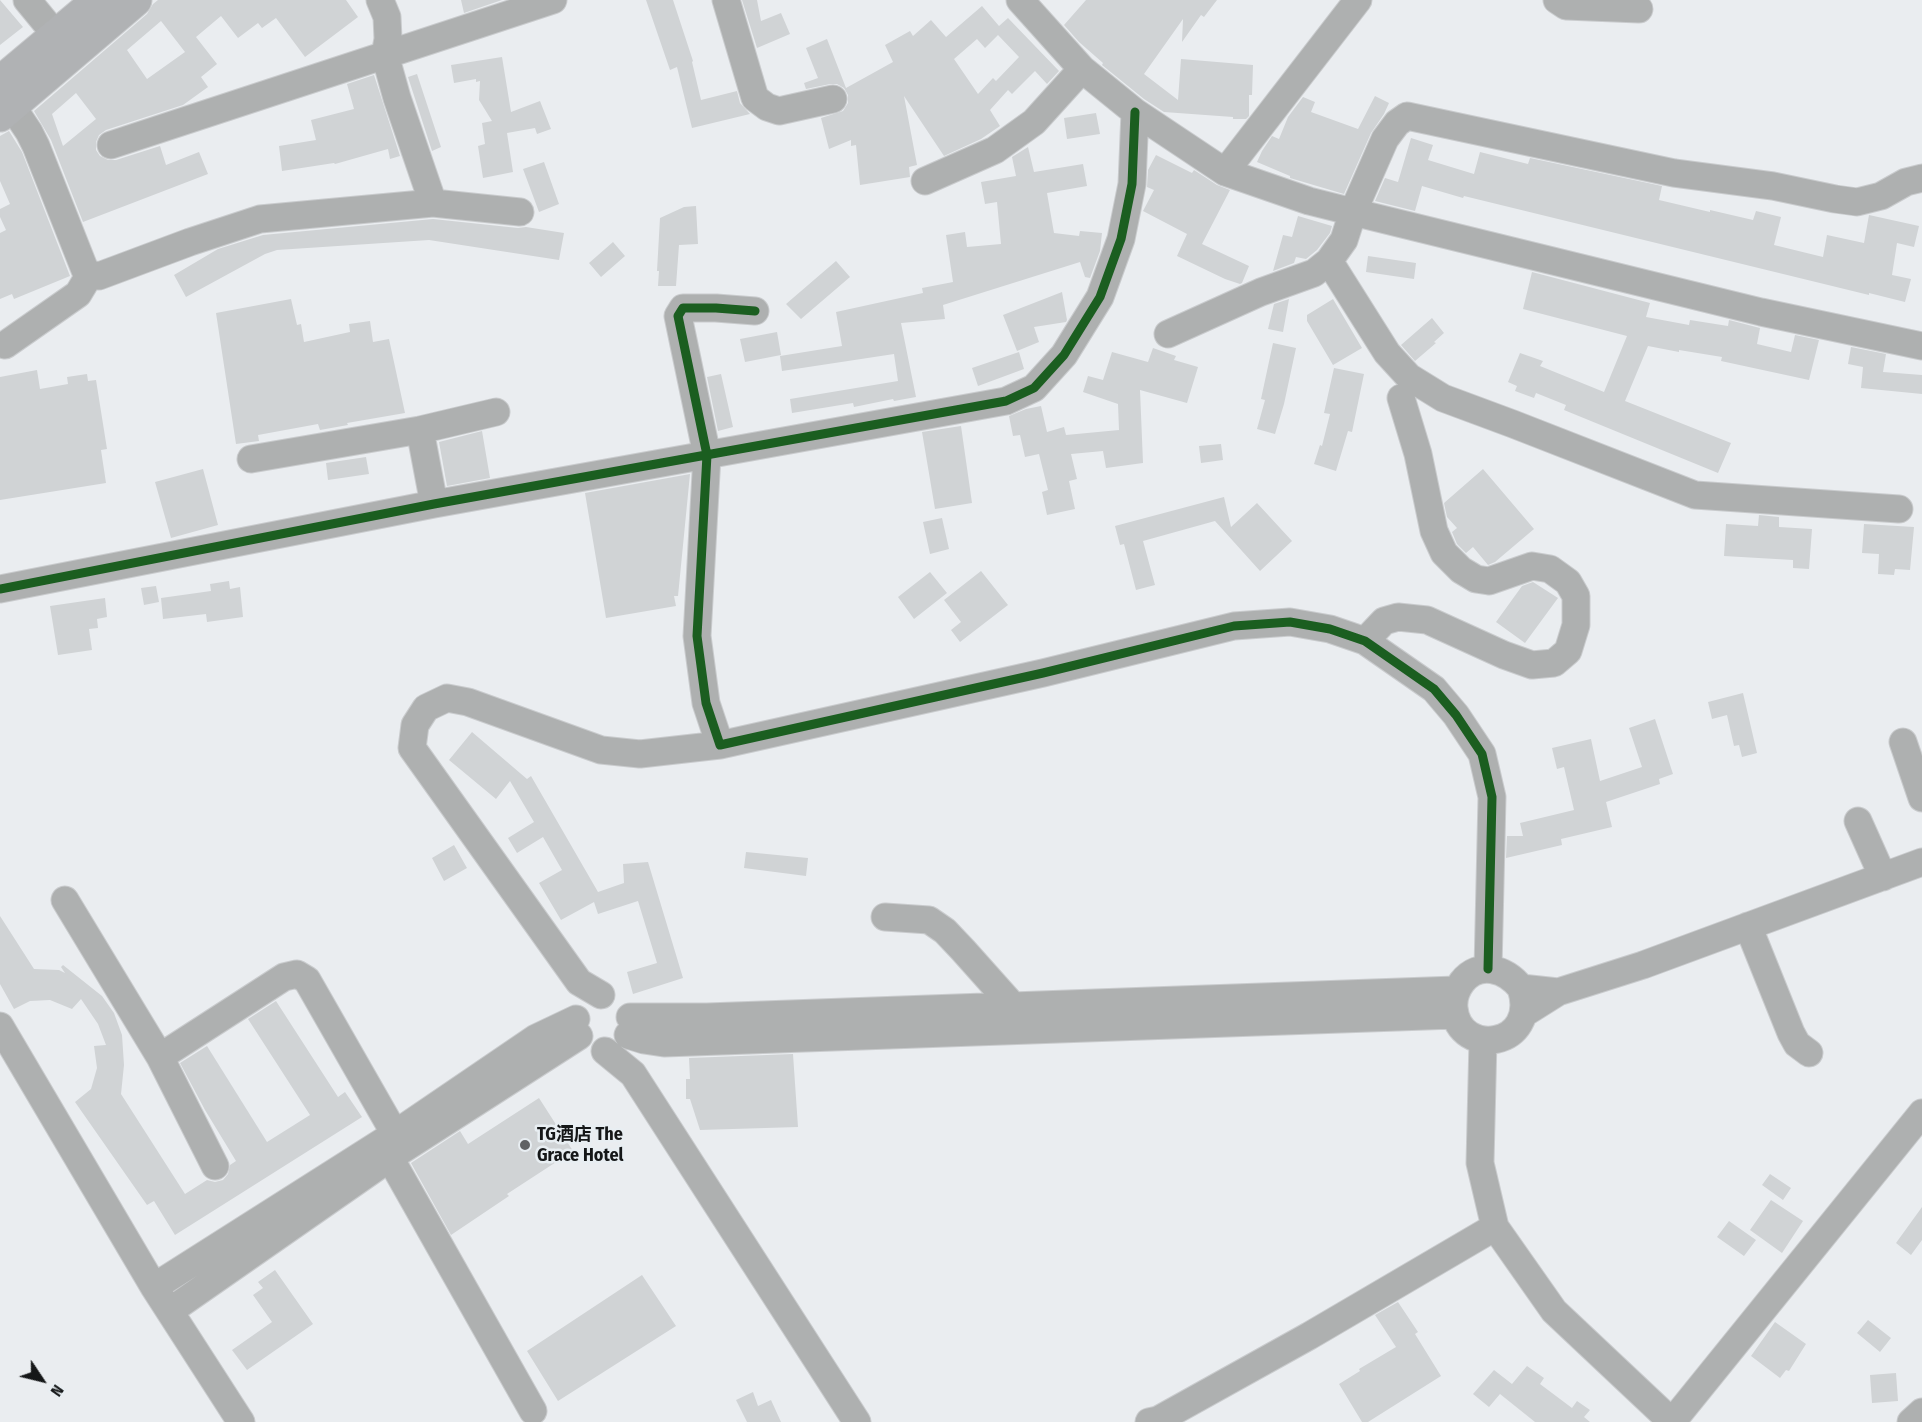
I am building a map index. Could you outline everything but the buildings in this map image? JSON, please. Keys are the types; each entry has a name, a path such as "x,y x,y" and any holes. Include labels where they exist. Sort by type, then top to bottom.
{"main road":[{"path":"4,101 64,44 99,0"},
{"path":"64,44 135,0"}],"street":[{"path":"27,0 64,44"},
{"path":"380,0 387,17 388,39 385,55 397,98 433,203"},
{"path":"111,145 553,0"},
{"path":"726,0 755,98 767,107 779,111 833,99"},
{"path":"1020,0 1082,69 1135,112 1225,172 1309,201 1353,212 1761,312 1922,346"},
{"path":"1225,172 1358,0"},
{"path":"1557,0 1566,6 1639,9"},
{"path":"924,181 995,150 1034,122 1082,69"},
{"path":"4,101 29,132 36,146 85,270 99,276 260,219 433,203 520,212"},
{"path":"0,590 434,504 1006,401 1034,388 1064,355 1100,297 1121,239 1132,184 1135,112"},
{"path":"1168,334 1261,292 1314,273 1329,261 1344,240 1353,212 1385,139 1397,123 1407,116 1674,173 1773,186 1857,202 1881,196 1906,182 1922,178"},
{"path":"1329,261 1387,352 1408,377 1443,398 1695,495 1899,509"},
{"path":"5,345 78,294 90,274"},
{"path":"720,745 706,703 697,636 707,455 678,316 684,308 755,311"},
{"path":"1365,641 1384,621 1398,617 1427,620 1504,655 1532,665 1554,663 1568,651 1576,625 1576,596 1568,582 1550,569 1532,566 1488,581 1476,579 1461,570 1444,553 1434,531 1418,454 1401,398"},
{"path":"251,459 420,430 496,412"},
{"path":"420,430 434,504"},
{"path":"1456,1002 788,1026 664,1043 622,1035 590,1047 583,1008 412,748 415,725 426,708 447,698 468,702 601,750 640,754 720,745 1043,673 1234,626 1290,622 1330,629 1365,641 1434,689 1456,715 1482,754 1492,797 1488,969"},
{"path":"1903,742 1922,798"},
{"path":"1858,820 1883,877"},
{"path":"1522,1001 1558,992 1643,964 1922,862"},
{"path":"65,900 160,1057 215,1166"},
{"path":"885,917 929,920 945,932 963,950 1014,1018"},
{"path":"1748,926 1791,1033 1797,1044 1809,1053"},
{"path":"1488,969 1501,971 1512,978 1522,1001 1518,1026 1508,1035 1496,1040 1483,1040 1470,1036 1461,1027 1456,1002 1464,979 1475,972 1488,969"},
{"path":"160,1057 284,977 297,974 307,980 533,1411"},
{"path":"170,1311 537,1038 583,1008 616,999 622,1003 622,1035 633,1074 857,1422"},
{"path":"0,1026 153,1287 242,1422"},
{"path":"1483,1040 1480,1163 1495,1227 1554,1311 1672,1422 1922,1113"},
{"path":"153,1287 393,1146"},
{"path":"1149,1422 1158,1420 1309,1336 1495,1227"},
{"path":"1911,1422 1922,1413"}],"cycle path":[{"path":"0,589 434,504 1006,401 1034,388 1064,355 1100,297 1121,239 1132,184 1135,112"},
{"path":"755,311 683,308 678,316 707,455 697,636 706,703 720,745 1043,673 1234,626 1290,622 1330,629 1365,641 1434,689 1456,715 1482,754 1492,797 1488,969"}],"place":[{"name":"TG酒店 The Grace Hotel","path":"525,1145"}]}
